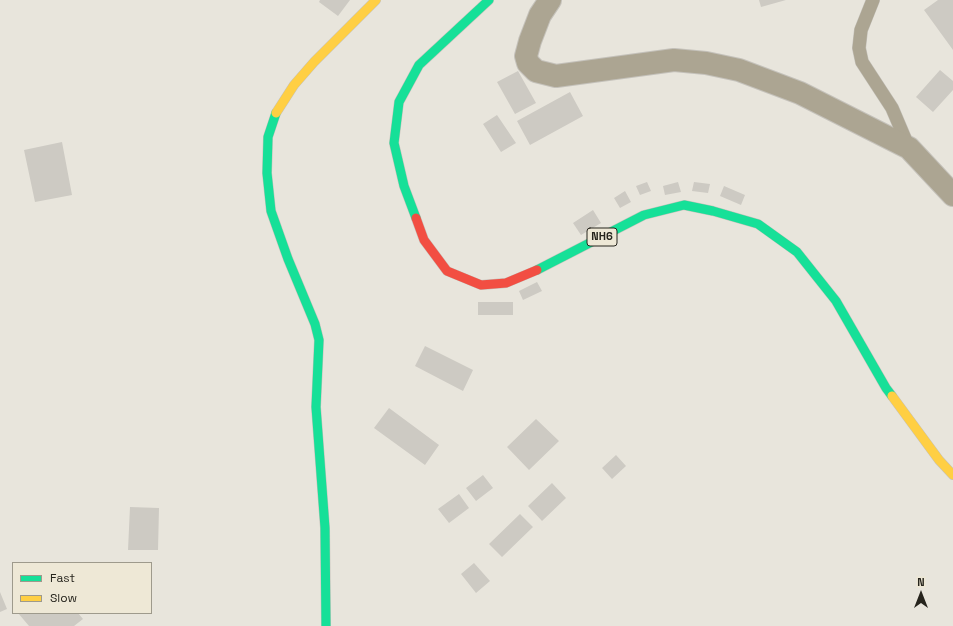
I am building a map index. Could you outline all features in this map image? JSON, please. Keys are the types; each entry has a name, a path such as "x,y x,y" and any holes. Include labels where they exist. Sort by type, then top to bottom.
{"main road":[{"path":"326,626 324,528 316,407 319,340 315,324 288,259 271,211 267,173 268,137 278,111 294,85 314,62 376,0"},
{"name":"NH6","path":"489,0 419,65 399,102 394,143 404,186 424,240 447,271 481,284 506,283 531,273 590,244 644,214 684,205 713,211 758,224 797,252 836,301 886,388 939,460 953,475"}],"street":[{"path":"550,0 540,15 526,56 528,63 536,72 556,76 674,60 706,63 738,70 800,92 909,148 953,195"}],"lane":[{"path":"873,0 861,30 859,48 862,62 892,108 909,148"}],"building":[{"path":"320,0 350,0 338,16 319,2"},
{"path":"759,0 786,0 761,7"},
{"path":"938,0 953,0 953,50 924,10"},
{"path":"940,70 953,81 953,90 933,112 916,97"},
{"path":"518,71 536,103 515,114 497,82"},
{"path":"570,92 583,116 530,145 517,121"},
{"path":"497,115 516,143 501,152 483,124"},
{"path":"62,142 72,195 35,202 24,150"},
{"path":"647,182 651,191 640,195 636,186"},
{"path":"678,182 681,192 665,195 663,186"},
{"path":"694,182 710,184 708,193 692,191"},
{"path":"724,186 745,195 741,205 720,196"},
{"path":"625,191 631,202 620,208 614,198"},
{"path":"593,210 601,223 581,235 573,223"},
{"path":"537,282 542,291 523,300 519,291"},
{"path":"478,302 513,302 513,315 478,315"},
{"path":"425,346 473,370 463,391 415,366"},
{"path":"389,408 439,445 425,465 374,428"},
{"path":"536,419 559,441 529,470 507,447"},
{"path":"616,455 626,466 612,479 602,468"},
{"path":"483,475 493,488 476,501 466,488"},
{"path":"552,483 566,498 542,521 528,506"},
{"path":"459,494 469,508 449,523 438,509"},
{"path":"130,507 159,508 158,550 128,550"},
{"path":"520,514 533,527 502,557 489,544"},
{"path":"474,563 490,581 476,593 461,574"},
{"path":"0,592 7,609 0,612"},
{"path":"19,614 79,614 83,619 74,626 29,626"}],"traffic: fast":[{"path":"416,218 404,186 394,143 399,102 419,65 489,0"},
{"path":"276,113 268,137 267,173 271,211 288,259 315,324 319,340 316,407 325,528 326,626"},
{"path":"537,270 644,215 684,205 713,211 758,224 797,252 836,301 892,396"}],"traffic: slow":[{"path":"276,113 294,85 314,62 376,0"},
{"path":"892,396 939,460 953,475"}],"traffic: jam":[{"path":"416,218 424,240 447,271 481,285 506,283 537,270"}]}
